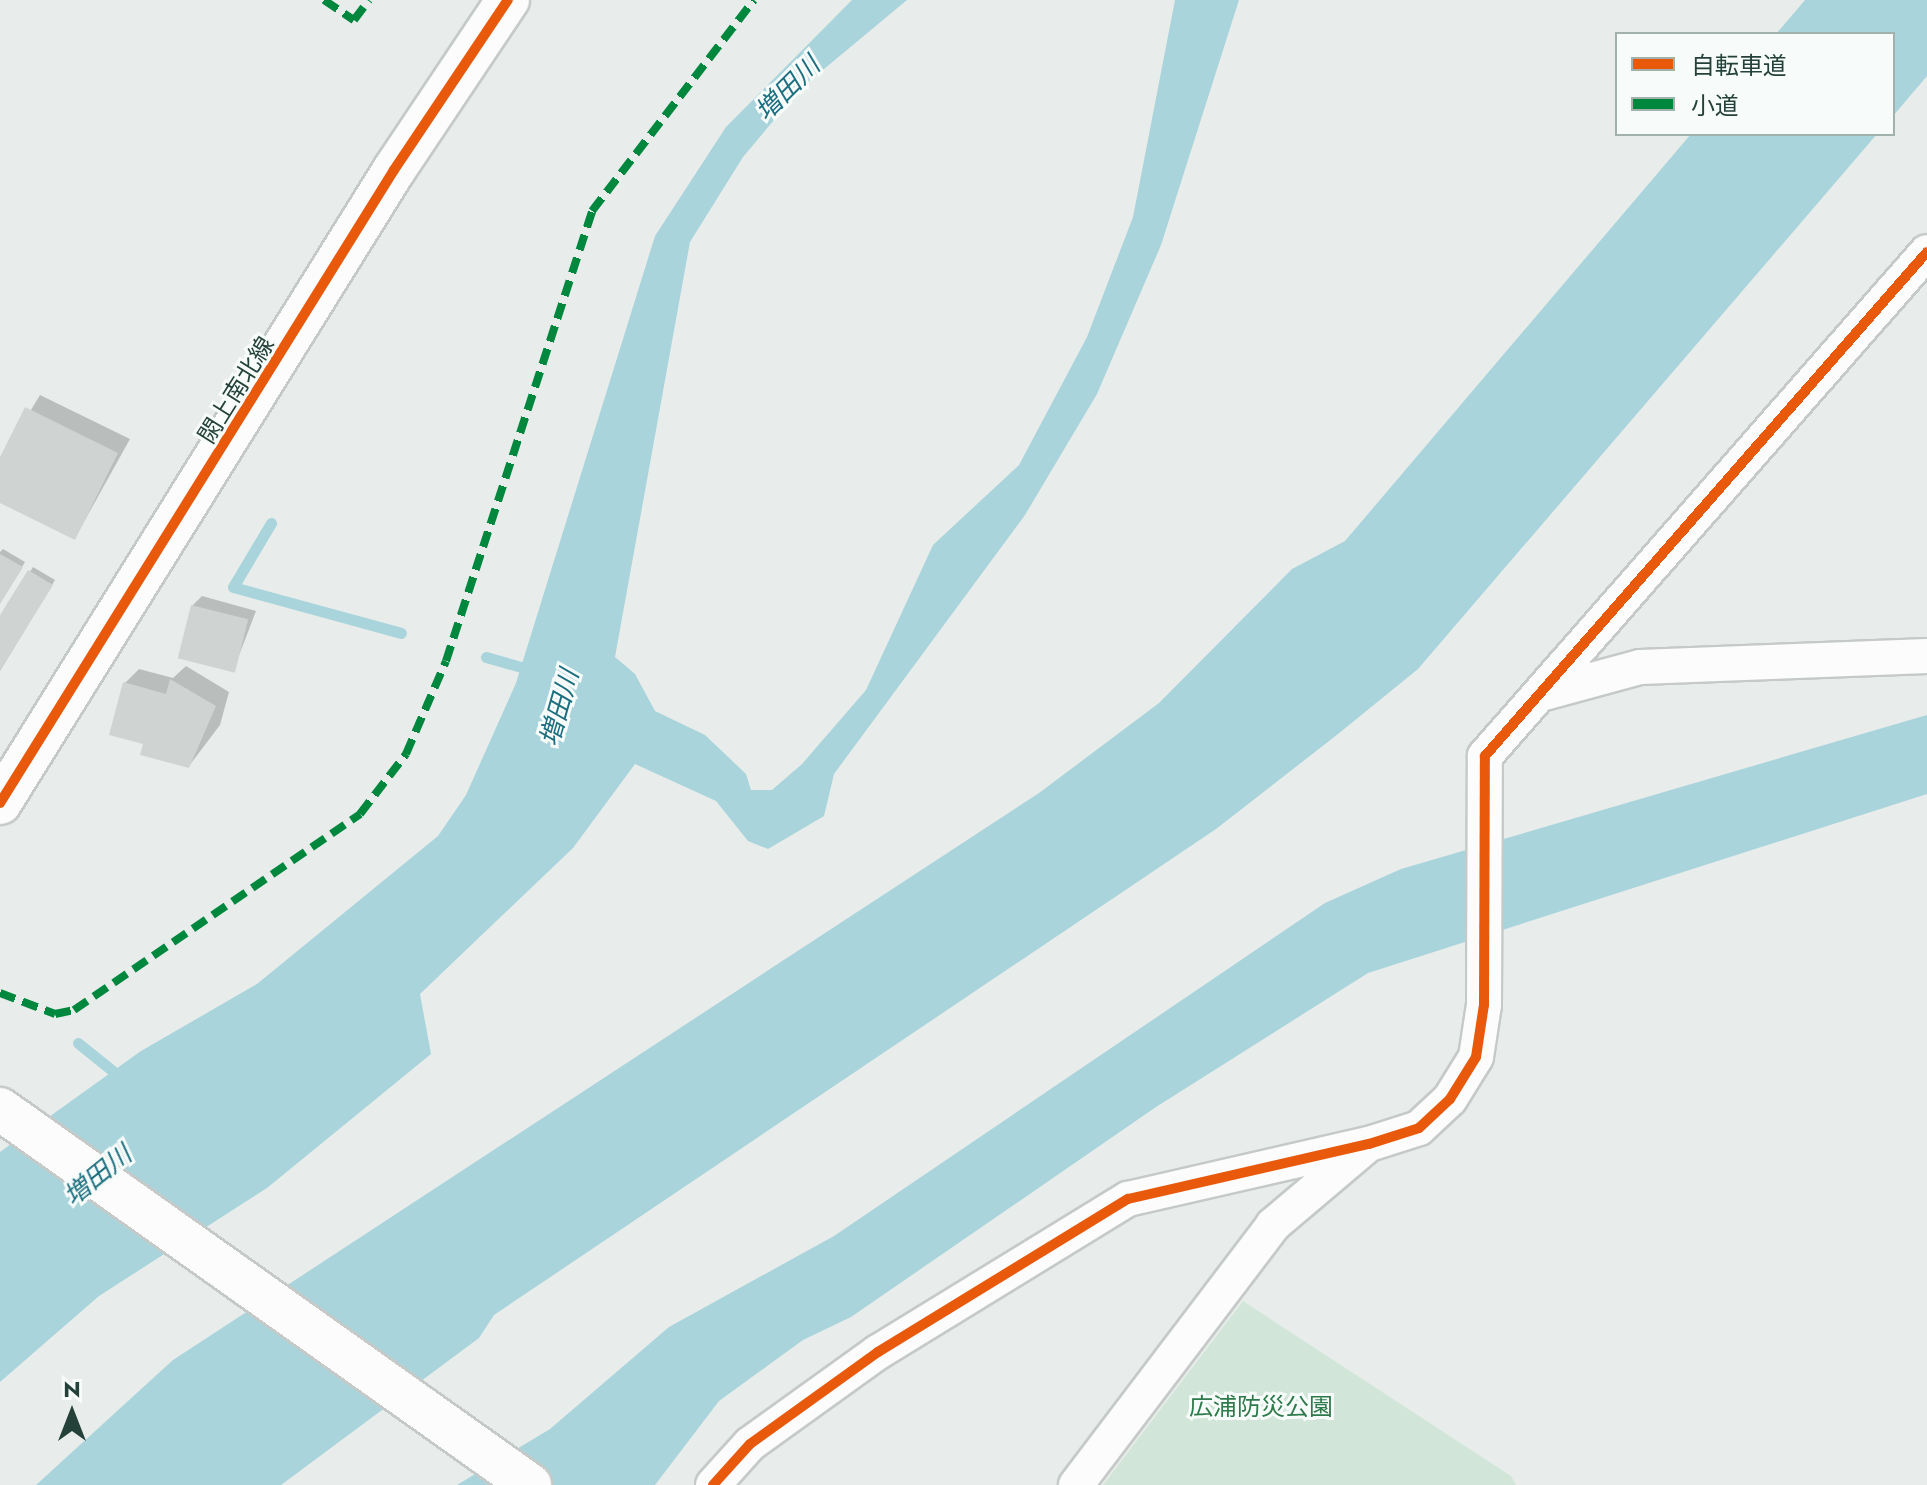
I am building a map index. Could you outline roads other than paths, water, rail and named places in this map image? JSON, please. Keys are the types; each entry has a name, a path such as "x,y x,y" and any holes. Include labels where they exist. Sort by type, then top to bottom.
{"street":[{"name":"閖上南北線","path":"0,803 394,170 508,0"},
{"path":"713,1485 750,1444 878,1352 1128,1199 1369,1144 1419,1128 1450,1099 1476,1057 1486,954 1482,814 1485,756 1927,252"},
{"path":"1540,694 1585,676 1640,667 1927,656"},
{"path":"0,1109 530,1485"},
{"path":"1076,1485 1273,1225 1369,1144"}],"water":[{"name":"増田川","path":"852,0 907,0 800,89 743,157 690,242 615,657 635,674 655,711 705,735 746,774 751,790 772,790 802,764 866,690 933,545 1019,465 1087,337 1133,217 1175,0 1239,0 1161,245 1097,394 1025,515 834,774 824,816 768,849 748,841 716,801 635,764 573,848 420,994 431,1054 267,1188 99,1296 0,1382 0,1152 141,1051 257,984 438,836 466,795 516,683 655,236 726,127"},
{"path":"1805,0 1927,0 1927,76 1895,114 1895,32 1778,32"},
{"path":"1689,136 1875,136 1418,669 1216,829 494,1315 479,1338 281,1485 36,1485 173,1360 1039,793 1159,703 1292,569 1345,541"},
{"path":"1927,715 1927,794 1368,973 1156,1107 851,1317 803,1340 719,1401 655,1485 457,1485 550,1429 669,1327 834,1236 1325,903 1401,869"}],"waterway":[{"path":"271,523 233,587 401,633"},
{"path":"486,657 535,671"},
{"path":"78,1043 124,1080"}],"park label":[{"name":"広浦防災公園","path":"1261,1407"}]}
